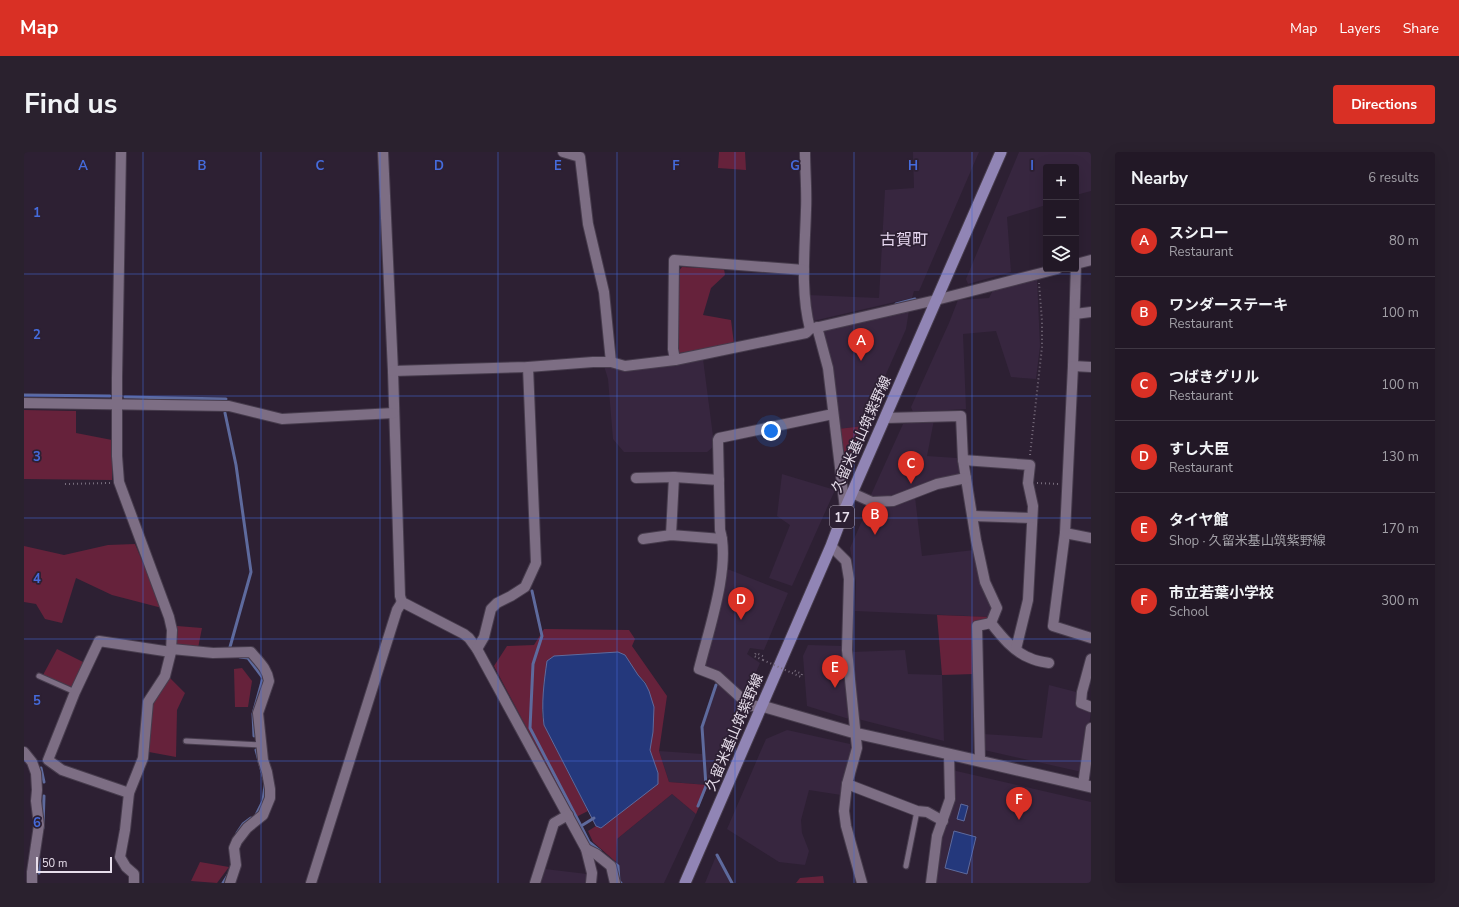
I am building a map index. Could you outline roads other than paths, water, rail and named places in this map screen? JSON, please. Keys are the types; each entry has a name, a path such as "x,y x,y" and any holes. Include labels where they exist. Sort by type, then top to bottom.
{"main road":[{"name":"久留米基山筑紫野線","path":"685,883 1000,152"}],"street":[{"path":"121,152 117,436 119,482 169,617 172,630 172,651 165,676 148,702 143,758 129,793 120,857 126,867 134,874 134,883"},
{"path":"383,152 393,371 400,596 402,602 464,634 477,649 586,849 592,874 591,883"},
{"path":"563,152 580,155 588,224 604,292 611,362"},
{"path":"805,152 805,310 814,328 828,368 845,509"},
{"path":"675,360 672,349 674,260 804,270"},
{"path":"1079,263 1091,260"},
{"path":"393,371 528,367 611,362 625,366 675,360 806,333 814,328 936,300 1045,272"},
{"path":"1076,272 1065,533 1054,626 1091,638"},
{"path":"1075,314 1091,312"},
{"path":"1073,366 1091,367"},
{"path":"477,649 484,637 491,609 497,603 525,587 536,563 528,367"},
{"path":"24,403 229,406 282,419 394,413"},
{"path":"833,414 719,438 720,530 722,539 720,582 699,669 717,676 750,706 762,706 855,733 1087,786 1091,728"},
{"path":"885,418 961,416 962,460 972,516 985,582 997,608 991,623"},
{"path":"962,460 1030,465 1028,483 1033,506 1028,600 1016,649"},
{"path":"636,478 674,477 719,480"},
{"path":"671,535 674,477"},
{"path":"852,493 872,502 894,501 937,484 966,478"},
{"path":"972,516 1032,518"},
{"path":"1065,533 1091,538"},
{"path":"643,539 671,535 722,539"},
{"path":"831,546 846,561 849,579 847,650 857,748 847,784 844,811 846,826 862,883"},
{"path":"311,883 397,610 402,602"},
{"path":"991,623 1001,637 1029,658 1049,663"},
{"path":"980,761 977,626 991,623"},
{"path":"48,760 75,692 99,641 172,651 213,653 251,652 266,670 269,681 258,712 263,760 270,789 270,798 263,815 247,828 237,841 234,848 236,864 230,883"},
{"path":"1091,659 1082,692 1081,703 1091,707"},
{"path":"24,752 32,762 36,773 36,800 39,825 28,871 32,883"},
{"path":"931,883 937,836 950,799 949,754"},
{"path":"32,762 40,759 48,760 62,770 129,793"},
{"path":"847,784 917,811 927,812 942,821"},
{"path":"535,883 554,823 568,815"},
{"path":"586,849 596,854 611,866 615,883"}],"lane":[{"path":"39,676 75,692"},
{"path":"186,741 261,745"},
{"path":"906,866 917,811"}],"water":[{"path":"618,652 625,655 645,683 654,707 653,732 650,750 658,773 658,784 601,828 596,826 544,725 544,685 547,661 554,656"},
{"path":"961,804 968,806 964,821 957,819"},
{"path":"954,831 976,837 967,874 945,868"}],"waterway":[{"path":"896,304 915,299"},
{"path":"24,395 110,396"},
{"path":"125,397 226,399"},
{"path":"225,413 236,465 251,572 230,647"},
{"path":"532,591 542,636 533,664 530,728 581,826"},
{"path":"240,657 248,658 263,678 253,714 254,736"},
{"path":"698,806 706,786 702,727 716,685"},
{"path":"256,750 264,779"},
{"path":"41,768 44,782"},
{"path":"256,815 263,801 265,785"},
{"path":"43,828 44,796"},
{"path":"237,833 243,824 251,818"},
{"path":"594,818 581,826 589,842 600,851"},
{"path":"717,855 732,883"},
{"path":"39,859 39,873"},
{"path":"614,863 618,866 619,881 621,883"},
{"path":"223,883 228,875"}],"place":[{"name":"スシロー","path":"861,361"},
{"name":"つばきグリル","path":"911,484"},
{"name":"ワンダーステーキ","path":"875,535"},
{"name":"すし大臣","path":"741,620"},
{"name":"タイヤ館","path":"835,688"},
{"name":"市立若葉小学校","path":"1019,820"}],"district":[{"name":"古賀町","path":"904,239"}]}
